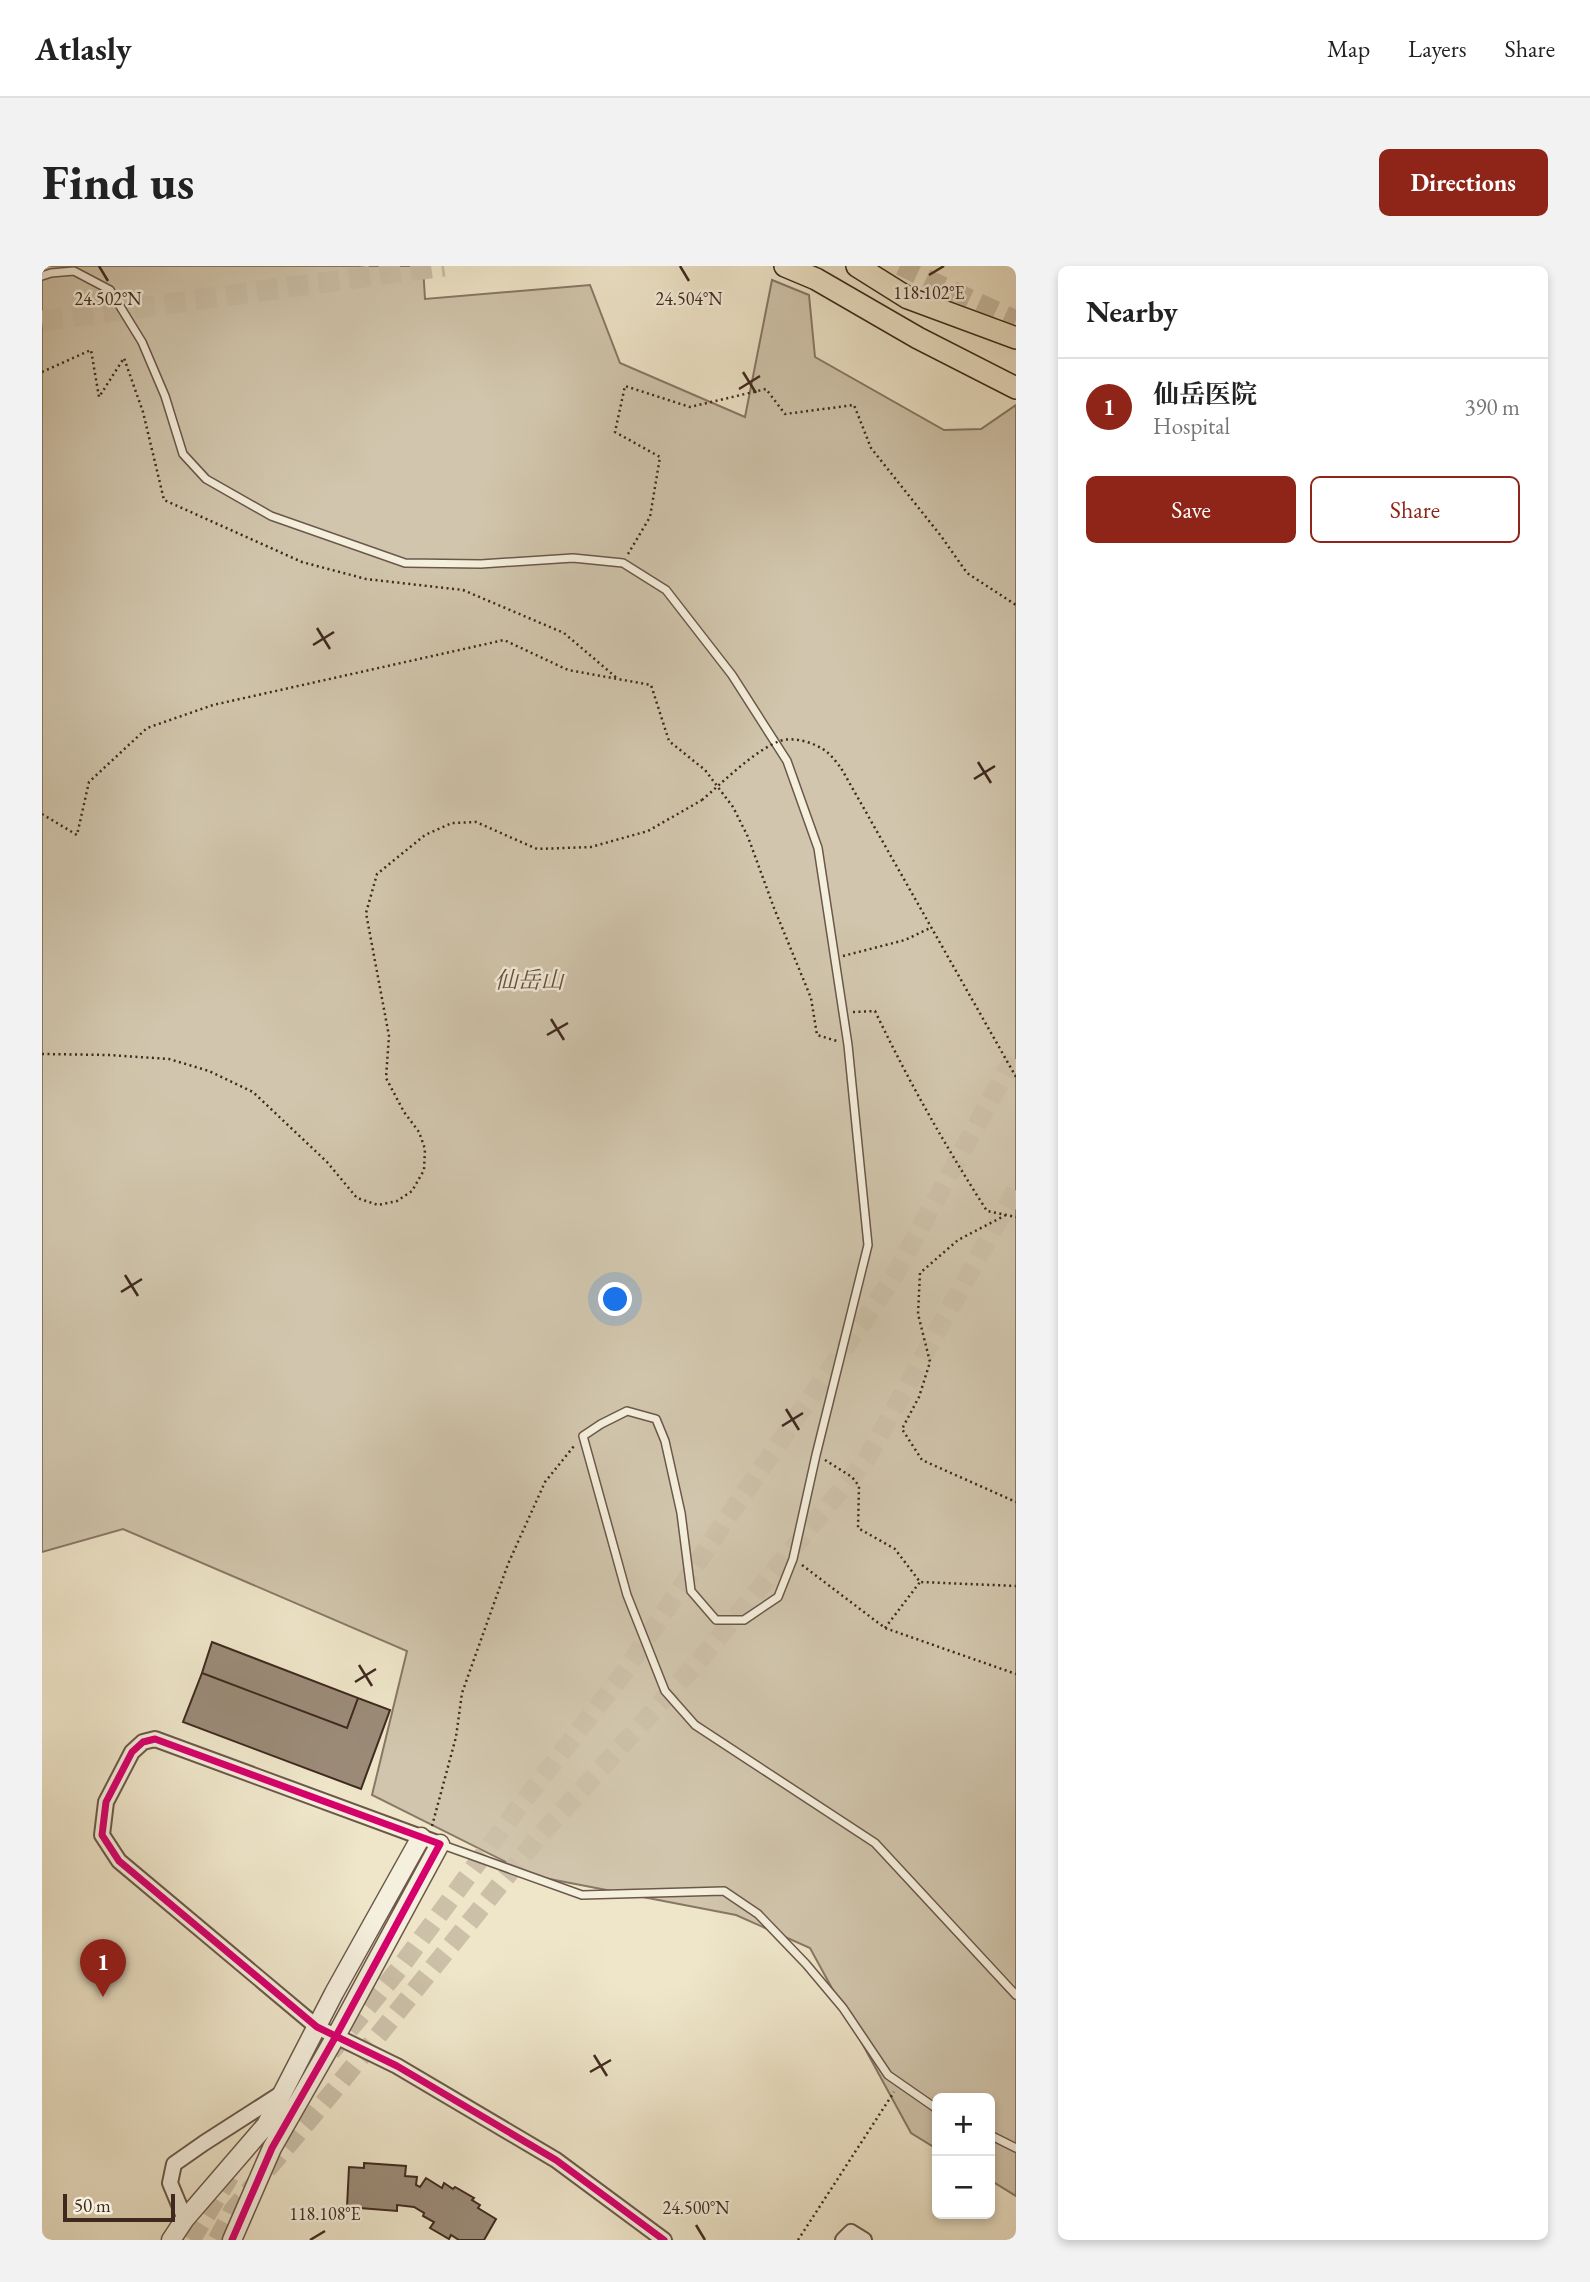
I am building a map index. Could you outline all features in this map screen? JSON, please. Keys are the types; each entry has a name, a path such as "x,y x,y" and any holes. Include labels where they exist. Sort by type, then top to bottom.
{"main road":[{"path":"785,266 809,272 918,338 1016,388"},
{"path":"857,266 908,298 1016,338"}],"street":[{"path":"430,1840 155,1739 143,1742 132,1752 106,1802 102,1835 119,1861 317,2027 397,2066 556,2160 664,2240"},
{"path":"171,2240 266,2125 317,2027 430,1840"},
{"path":"232,2240 272,2148 337,2036 430,1840"},
{"path":"185,2220 170,2183 174,2164 282,2093"},
{"path":"843,2240 851,2232 864,2240"}],"lane":[{"path":"42,276 74,271 110,290 142,342 165,397 183,454 206,479 271,516 405,563 481,564 573,558 623,563 666,590 732,675 787,761 818,848 848,1045 868,1245 793,1559 778,1597 744,1620 716,1620 691,1591 681,1513 665,1441 656,1419 627,1411 583,1436 627,1595 665,1691 695,1725 874,1843 1016,1995"},
{"path":"430,1840 582,1895 724,1891 758,1914 806,1964 843,2008 888,2075 932,2105"},
{"path":"995,2138 1016,2148"}],"path":[{"path":"623,563 650,517 660,457 615,432 625,386 690,408 766,388 785,414 854,405 871,448 967,573 1016,605"},
{"path":"43,814 77,835 89,782 147,728 213,705 504,640 568,670 651,685 669,741 705,770 733,807 748,837 811,999 817,1035 848,1045"},
{"path":"42,1055 109,1055 169,1059 209,1071 253,1092 327,1162 357,1198 378,1205 397,1201 412,1191 424,1170 425,1149 419,1132 404,1112 386,1078 389,1036 366,913 377,874 425,835 452,824 476,822 537,849 591,847 648,831 702,800 764,750 783,740 798,740 827,752 841,768 1016,1077"},
{"path":"835,957 905,940 930,928"},
{"path":"843,1012 875,1011 944,1145 987,1211 1016,1217"},
{"path":"1006,1215 958,1240 920,1273 918,1314 930,1362 919,1397 902,1429 922,1460 1016,1502"},
{"path":"430,1840 456,1737 462,1693 508,1564 545,1482 583,1436"},
{"path":"816,1455 852,1477 859,1486 858,1528 895,1549 920,1582 1016,1587"},
{"path":"793,1559 885,1628 1016,1674"},
{"path":"885,1628 920,1582"},
{"path":"799,2240 900,2083"}],"green space":[{"name":"仙岳山","path":"42,266 423,266 425,299 590,285 620,363 745,417 772,280 809,295 815,357 944,430 981,429 1016,405 1016,2196 995,2183 995,2093 932,2093 932,2146 911,2133 810,1948 736,1915 534,1876 372,1795 407,1651 123,1529 42,1552"}],"building":[{"path":"212,1642 358,1698 347,1728 202,1673"},
{"path":"202,1673 347,1728 358,1698 390,1710 361,1789 183,1722"},
{"path":"364,2163 406,2166 405,2176 417,2177 416,2185 420,2187 426,2178 442,2188 444,2183 453,2189 455,2187 474,2198 472,2200 480,2205 478,2208 496,2219 484,2240 459,2240 451,2235 449,2239 430,2228 434,2222 414,2207 397,2205 397,2211 347,2207 349,2167 364,2168"}],"tunnel":[{"path":"42,321 444,266"},
{"path":"900,266 1016,320"},
{"path":"331,2052 399,1969 515,1812 626,1670 893,1278 1016,1053"},
{"path":"217,2240 233,2210 335,2089 536,1840 704,1655 866,1460 1016,1189"},
{"path":"191,2240 230,2176"}],"cycle path":[{"path":"232,2240 272,2148 336,2036 440,1844 155,1739 143,1742 132,1752 106,1802 102,1835 119,1861 317,2027 397,2066 556,2160 664,2240"}],"place":[{"name":"仙岳医院","path":"103,1997"}]}
